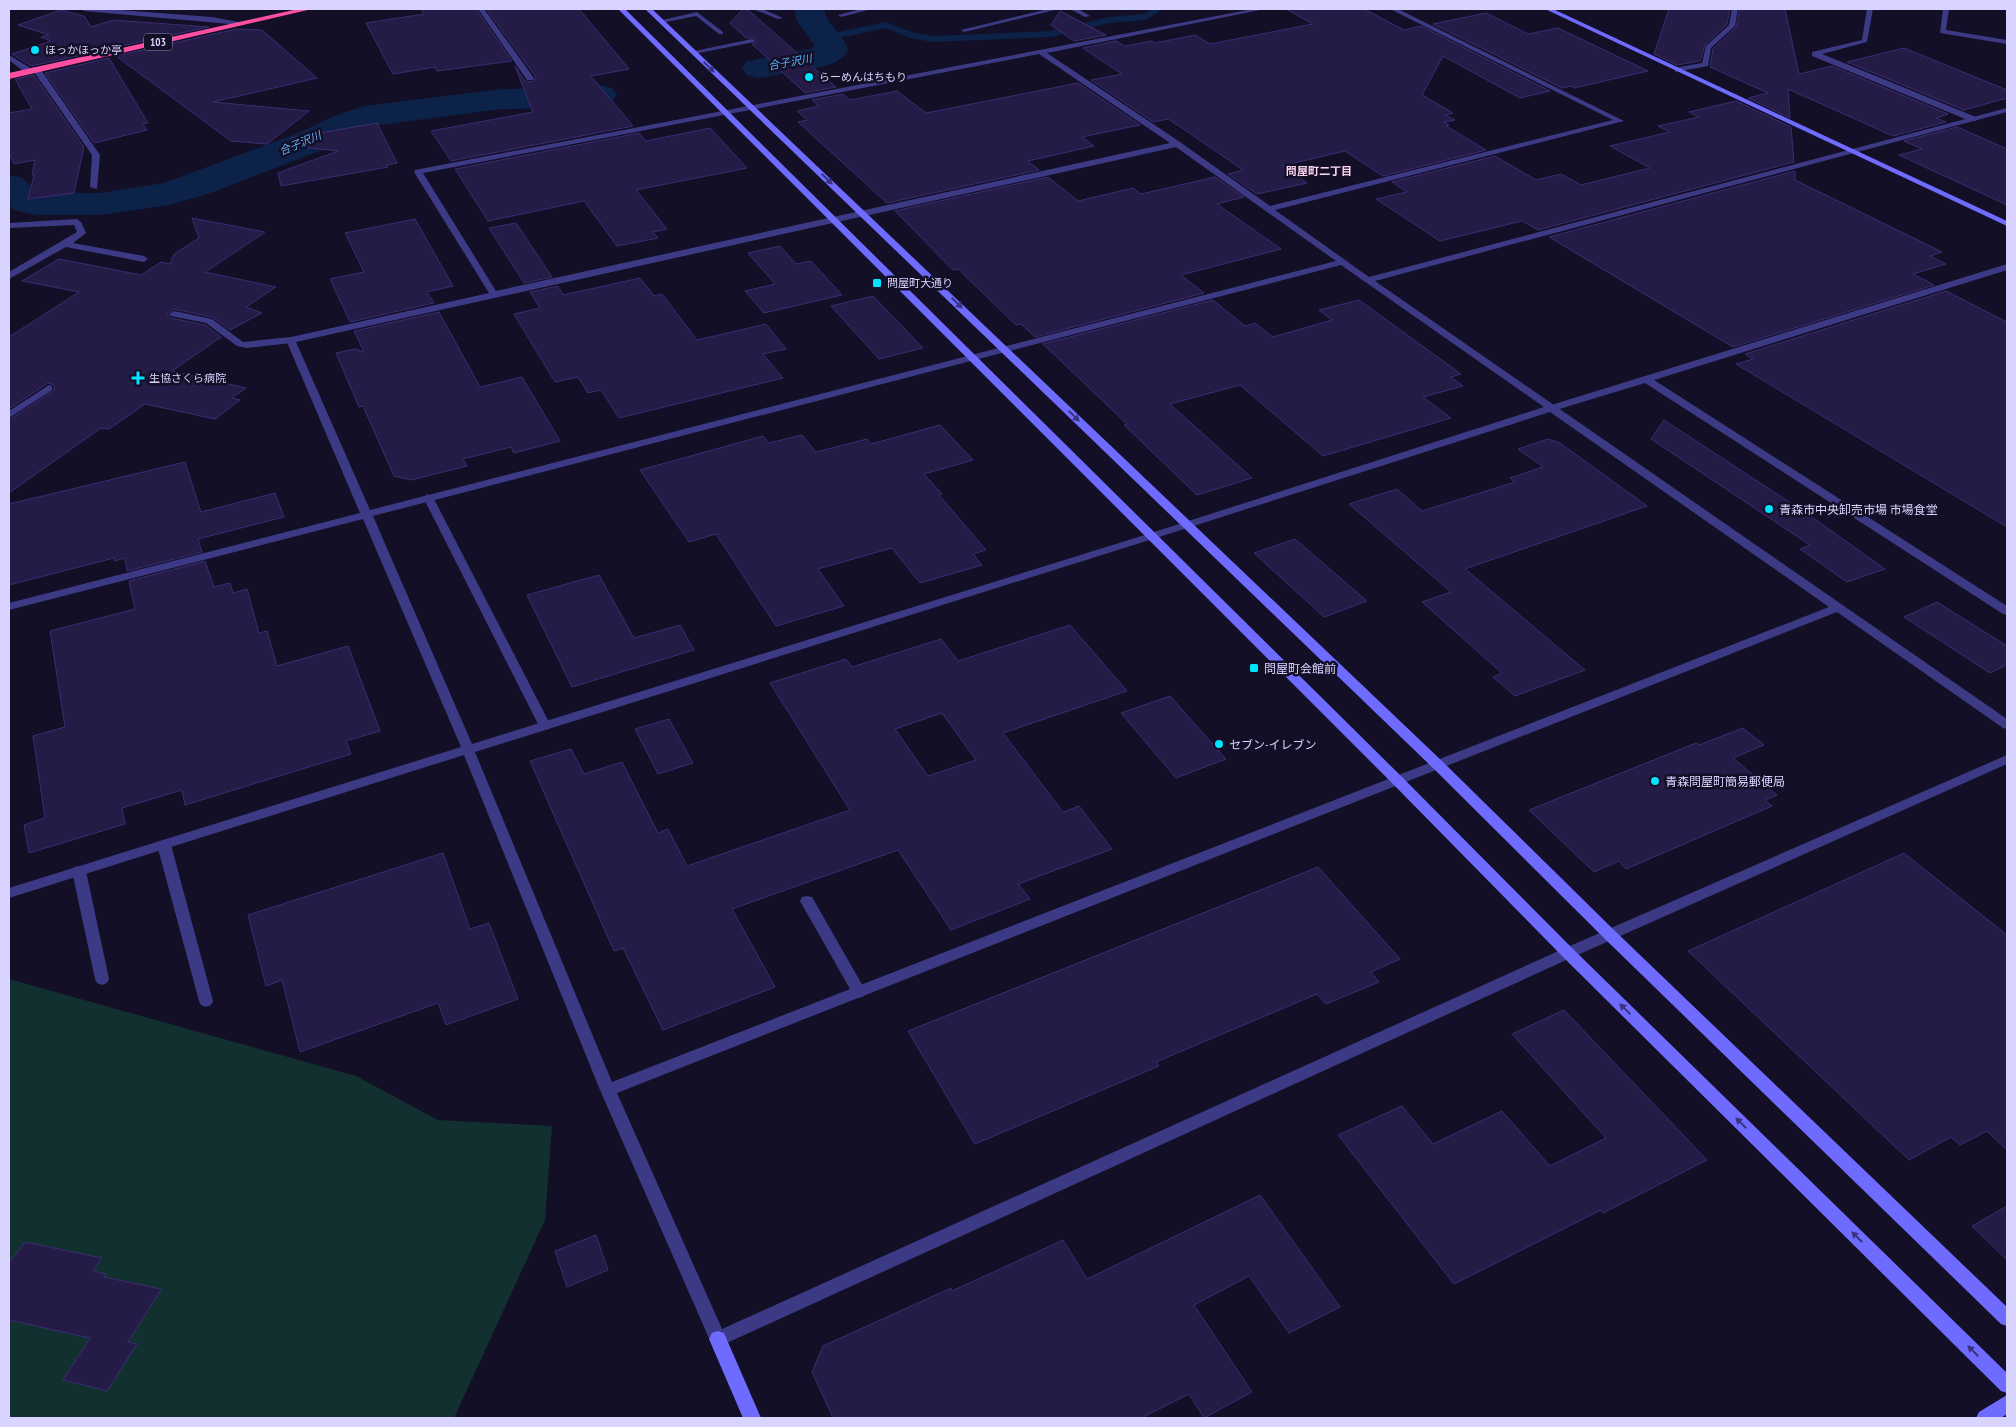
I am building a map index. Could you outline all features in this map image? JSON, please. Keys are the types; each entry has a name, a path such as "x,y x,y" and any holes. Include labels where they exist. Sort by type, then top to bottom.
{"highway":[{"name":"103","path":"9,76 308,9"}],"street":[{"path":"84,9 212,19 241,24"},
{"path":"481,9 530,78"},
{"path":"621,9 1398,780 1568,953 2007,1385"},
{"path":"648,9 1438,765 1610,935 2007,1318"},
{"path":"756,9 780,18"},
{"path":"841,15 869,9"},
{"path":"964,30 1056,9"},
{"path":"1073,9 1087,16"},
{"path":"494,294 418,172 1262,9"},
{"path":"1270,209 1620,121 1393,9"},
{"path":"1548,9 2007,224"},
{"path":"1678,70 1705,64 1708,47 1732,26 1735,9"},
{"path":"1870,9 1865,41 1815,54 1973,119"},
{"path":"1946,9 1942,32 2007,42"},
{"path":"661,21 697,14 721,33"},
{"path":"694,52 752,41"},
{"path":"1041,52 1177,144 1368,280 2007,725"},
{"path":"9,57 33,70 96,155 94,187"},
{"path":"1368,280 2007,110"},
{"path":"174,314 209,321 240,344 248,345 291,340 1177,144"},
{"path":"9,225 77,222 82,233 9,276"},
{"path":"65,244 144,259"},
{"path":"9,607 428,497 1343,262"},
{"path":"9,893 2007,267"},
{"path":"291,340 468,750 608,1090 752,1418"},
{"path":"1646,379 2007,611"},
{"path":"9,415 49,388"},
{"path":"428,497 545,726"},
{"path":"608,1090 1837,608"},
{"path":"718,1339 1568,953 2007,759"},
{"path":"164,845 206,1001"},
{"path":"80,871 102,980"},
{"path":"806,901 859,992"},
{"path":"1985,1418 2007,1404"}],"green space":[{"path":"9,979 356,1076 438,1120 552,1126 545,1220 454,1418 9,1418"}],"building":[{"path":"421,9 476,9 512,61 437,71 435,67 393,74 366,23 424,14"},
{"path":"486,9 579,9 629,69 591,76 633,126 451,161 431,131 533,112 515,66 525,81 533,82 536,77"},
{"path":"743,9 747,9 836,87 805,93 752,44 755,43 755,38 746,38 730,23"},
{"path":"1286,9 1364,9 1404,30 1421,26 1550,91 1520,98 1443,56 1422,95 1453,113 1445,115 1455,120 1444,122 1449,125 1446,126 1486,150 1383,176 1345,151 1282,166 1307,183 1257,194 1228,174 1243,170 1182,128 1168,119 1153,122 1091,80 1122,74 1083,48 1116,41 1125,46 1152,41 1155,43 1195,35 1210,44 1313,24"},
{"path":"1669,9 1730,9 1727,24 1705,45 1700,61 1677,65 1654,54"},
{"path":"1740,9 1785,9 1799,74 1832,66 1948,114 1936,118 1946,122 1893,136 1788,89 1790,118 1748,98 1768,93 1710,67 1713,49 1736,27"},
{"path":"61,10 84,16 91,27 113,20 209,27 107,49 102,45 105,50 31,66 12,54 51,41 41,37 49,35 18,25"},
{"path":"1060,11 1106,35 1074,41 1051,25"},
{"path":"1486,13 1528,34 1558,28 1648,71 1574,88 1571,86 1562,88 1433,24"},
{"path":"236,29 262,30 317,78 213,102 309,111 267,144 231,141 116,56"},
{"path":"1904,48 2007,90 2007,98 1964,110 1847,62"},
{"path":"109,58 148,123 143,124 147,130 94,143 45,73"},
{"path":"34,75 84,147 74,193 28,199 34,175 32,175 35,160 14,164 9,153 9,113 32,109 15,79"},
{"path":"1078,83 1140,125 1082,137 1094,146 1028,161 1039,170 887,203 798,122 807,120 797,111 819,106 812,100 843,94 850,100 897,91 926,113"},
{"path":"1736,101 1791,127 1794,162 1538,230 1522,221 1440,241 1376,199 1407,192 1392,182 1495,156 1536,180 1561,174 1581,185 1650,168 1610,146 1670,132 1658,126 1699,117 1689,112"},
{"path":"377,123 397,163 387,165 388,167 281,186 278,173 338,151 291,146 291,138"},
{"path":"1957,127 2007,149 2007,205 1899,155 1922,149 1904,141"},
{"path":"710,128 747,168 636,190 667,229 653,232 658,238 617,246 584,201 488,221 455,169 639,133 646,141"},
{"path":"1795,171 1795,180 1942,252 1930,256 1946,264 1913,274 1934,285 1733,347 1549,237"},
{"path":"1048,177 1078,201 1133,188 1141,194 1215,177 1244,197 1217,204 1281,249 1181,275 1204,293 1035,337 1021,324 1016,325 958,269 953,270 895,211"},
{"path":"192,218 265,232 205,272 276,287 246,307 262,313 230,330 212,317 174,309 167,314 171,318 205,325 221,337 172,371 246,388 232,398 240,400 215,419 145,404 109,429 101,428 9,493 9,420 54,390 54,385 48,383 9,409 9,337 79,292 22,281 59,259 141,275 161,262 170,264 174,254 199,238"},
{"path":"415,219 453,286 427,292 434,303 350,322 330,279 364,272 345,233"},
{"path":"516,223 552,277 524,283 489,228"},
{"path":"780,246 796,264 811,261 842,295 764,313 745,291 775,284 748,253"},
{"path":"640,278 654,296 662,294 697,340 766,324 786,349 763,354 783,378 619,418 601,390 588,393 578,377 555,382 514,314 540,308 530,292 558,286 563,295"},
{"path":"1946,291 2007,322 2007,527 1736,364 1753,359 1745,354"},
{"path":"873,296 923,348 879,359 831,306"},
{"path":"1213,300 1245,326 1255,323 1273,337 1332,320 1319,310 1359,300 1461,374 1451,377 1463,386 1423,397 1451,418 1323,456 1240,385 1170,404 1252,478 1197,495 1124,425 1127,424 1043,344"},
{"path":"439,312 480,387 522,377 560,441 514,453 511,447 463,459 467,466 411,480 394,476 363,406 359,407 336,353 355,349 364,352 354,331"},
{"path":"1664,420 1809,515 1885,569 1847,582 1800,549 1810,545 1651,439"},
{"path":"940,425 973,460 924,474 942,494 939,495 986,550 973,554 982,565 920,583 892,548 818,569 844,606 776,626 716,534 689,542 640,470 763,436 769,443 802,435 816,452 867,439 871,444"},
{"path":"1548,439 1560,443 1647,506 1465,569 1585,670 1515,696 1493,677 1502,673 1422,602 1451,592 1349,504 1397,489 1422,511 1515,482 1510,478 1543,467 1518,449"},
{"path":"185,462 201,512 275,493 284,517 198,539 202,552 127,571 125,558 115,561 114,558 9,585 9,504"},
{"path":"1295,539 1367,601 1324,617 1254,553"},
{"path":"205,561 214,587 230,583 233,593 247,589 259,633 267,631 277,666 348,646 380,731 346,741 351,754 185,805 182,790 122,808 125,824 29,853 24,825 45,818 33,736 65,727 50,631 135,609 129,581"},
{"path":"599,575 634,638 680,625 694,650 572,687 527,595"},
{"path":"1937,602 2007,646 2007,665 1990,673 1904,617"},
{"path":"1070,625 1127,691 1003,733 1063,812 1079,806 1112,849 1018,884 1030,899 951,930 898,850 732,909 775,987 663,1030 623,948 614,951 530,761 571,749 584,774 622,762 658,833 668,829 687,866 850,810 770,683 846,659 852,667 941,639 958,661","holes":["942,713 976,760 928,776 895,729"]},
{"path":"1170,696 1226,759 1176,778 1121,713"},
{"path":"669,719 693,763 658,774 635,729"},
{"path":"1743,728 1764,745 1733,758 1777,795 1765,800 1772,806 1626,869 1619,861 1594,872 1529,810 1696,743 1699,745"},
{"path":"443,853 470,929 489,923 518,999 446,1025 438,1003 300,1052 282,980 266,986 248,915"},
{"path":"1904,853 2007,935 2007,1150 1987,1131 1960,1145 1951,1137 1909,1160 1688,951"},
{"path":"1318,867 1400,959 1371,972 1379,982 1326,1004 1317,994 1156,1062 1159,1066 975,1144 908,1031"},
{"path":"1564,1010 1707,1160 1603,1213 1601,1210 1454,1284 1338,1135 1402,1106 1433,1144 1502,1111 1550,1166 1606,1138 1512,1034"},
{"path":"1260,1195 1340,1307 1289,1333 1249,1276 1194,1305 1252,1392 1204,1418 1189,1394 1141,1418 833,1418 812,1372 823,1346 951,1288 952,1291 1063,1240 1087,1279"},
{"path":"2007,1206 2007,1260 1972,1226"},
{"path":"596,1235 608,1270 567,1287 555,1251"},
{"path":"25,1242 102,1258 93,1271 106,1274 104,1277 161,1289 128,1342 137,1344 107,1391 63,1380 90,1338 9,1320 9,1263"}],"waterway":[{"name":"合子沢川","path":"759,68 820,57 832,50 828,40 812,21 809,9"},
{"path":"825,38 886,25 911,35 933,39 1051,34 1109,20 1145,17 1157,9"},
{"name":"合子沢川","path":"9,186 27,202 37,204 101,204 169,194 195,186 309,142 364,116 502,99 568,98 600,95"}],"place":[{"name":"ほっかほっか亭","path":"35,50"},
{"name":"らーめんはちもり","path":"809,77"},
{"name":"問屋町大通り","path":"877,283"},
{"name":"生協さくら病院","path":"138,378"},
{"name":"青森市中央卸売市場 市場食堂","path":"1769,509"},
{"name":"問屋町会館前","path":"1254,668"},
{"name":"セブン-イレブン","path":"1219,744"},
{"name":"青森問屋町簡易郵便局","path":"1655,781"}],"district":[{"name":"問屋町二丁目","path":"1319,171"}]}
